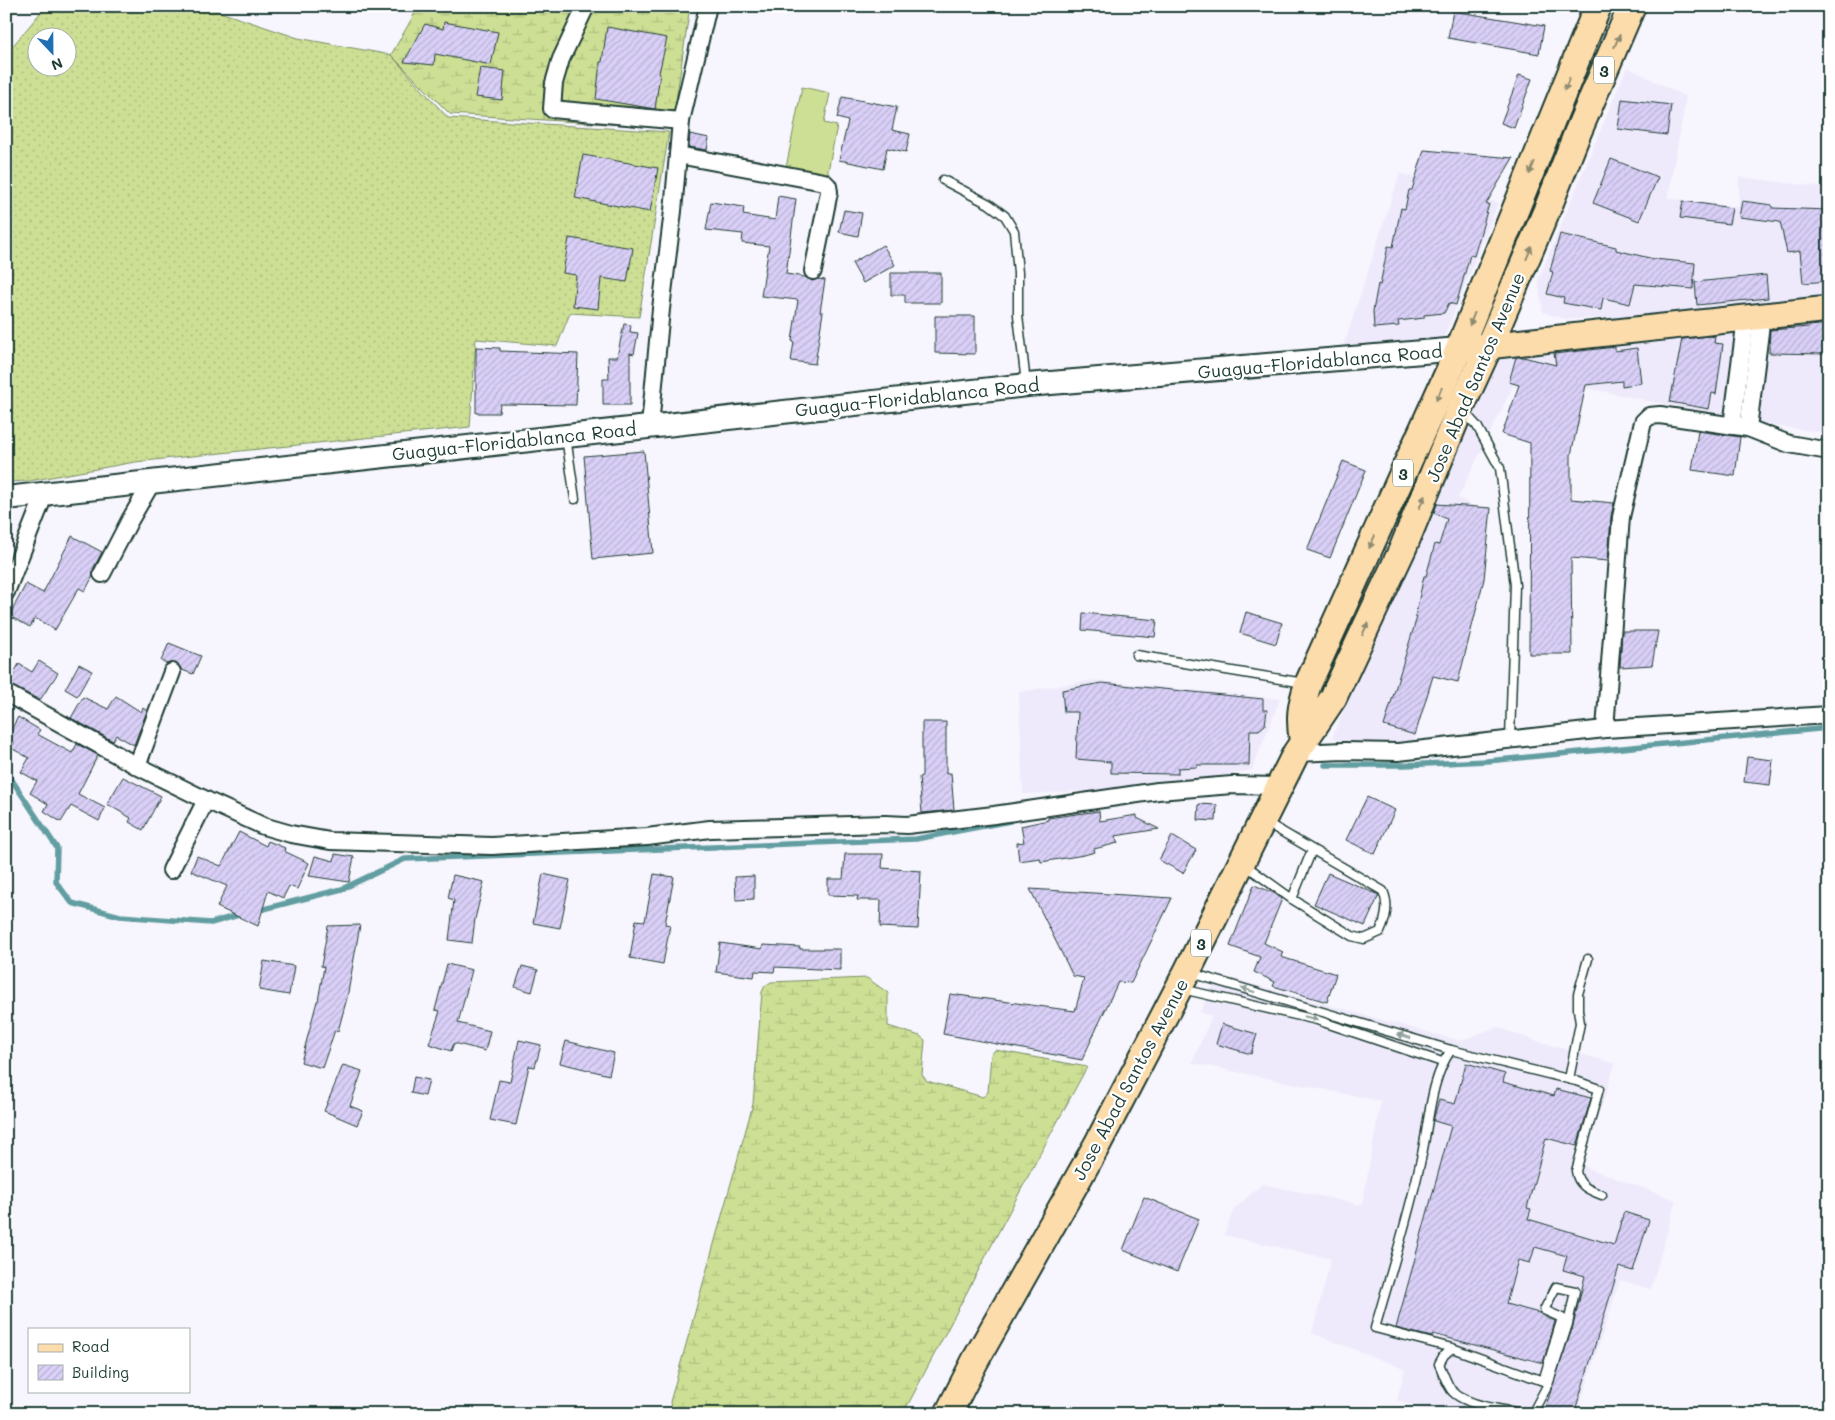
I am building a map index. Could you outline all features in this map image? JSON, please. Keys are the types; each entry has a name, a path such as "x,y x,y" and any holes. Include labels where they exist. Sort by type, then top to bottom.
{"highway":[{"name":"Jose Abad Santos Avenue","path":"1299,747 1302,705 1308,684 1459,349 1598,6"},
{"name":"Jose Abad Santos Avenue","path":"948,1414 1097,1144 1299,747 1334,698 1403,548 1460,409 1489,346 1632,6"}],"main road":[{"name":"Guagua-Floridablanca Road","path":"6,498 1027,385 1459,349 1829,309"}],"street":[{"path":"586,6 561,59 554,83 552,109 681,121"},
{"path":"650,426 681,121 708,6"},
{"path":"678,155 824,182 828,186 829,192 814,271"},
{"path":"1740,427 1754,317"},
{"path":"1605,728 1621,517 1643,422 1649,416 1660,415 1740,427 1789,444 1829,451"},
{"path":"102,574 152,482"},
{"path":"6,592 45,493"},
{"path":"137,766 172,672"},
{"path":"6,692 137,766 206,800 263,826 291,834 330,841 492,846 647,837 710,829 907,825 994,815 1158,791 1232,785 1279,786"},
{"path":"1299,747 1398,752 1605,728 1829,715"},
{"path":"171,870 206,800"}],"lane":[{"path":"943,180 989,204 1005,216 1014,231 1018,273 1018,315 1027,385"},
{"path":"1460,409 1477,426 1491,448 1500,468 1516,585 1510,738"},
{"path":"566,435 576,498"},
{"path":"1136,655 1308,684"},
{"path":"1241,862 1292,899 1356,938 1364,939 1380,932 1384,923 1386,898 1383,891 1262,821"},
{"path":"1292,899 1312,850"},
{"path":"1569,1079 1580,1023 1578,994 1588,959"},
{"path":"1182,980 1569,1079 1599,1089 1576,1171 1579,1182 1586,1189 1602,1195"},
{"path":"1182,980 1317,1020 1442,1062"},
{"path":"1451,1050 1442,1062 1427,1120 1421,1160 1375,1328 1452,1348 1543,1380 1562,1318 1544,1310 1556,1287 1575,1291 1568,1324 1549,1382 1532,1414 1510,1412 1466,1401 1452,1391 1439,1364 1444,1355 1452,1348"}],"shaded area":[{"path":"1627,67 1686,97 1668,198 1739,207 1739,177 1829,188 1829,300 1685,316 1565,319 1543,312 1538,280"},
{"path":"1400,173 1498,203 1443,340 1344,345"},
{"path":"1829,314 1829,433 1754,423 1592,389 1547,375 1542,392 1513,386 1458,498 1472,505 1465,574 1413,746 1340,742 1332,737 1503,348"},
{"path":"1094,680 1280,699 1252,770 1168,787 1023,794 1019,692"},
{"path":"1219,975 1460,1041 1497,1027 1615,1064 1582,1166 1676,1200 1651,1289 1620,1280 1577,1414 1442,1414 1397,1400 1405,1369 1312,1333 1331,1259 1224,1235 1234,1209 1262,1184 1362,1205 1381,1101 1192,1063 1212,1016 1200,1012"}],"green space":[{"path":"46,6 202,6 298,38 391,55 448,118 669,132 639,317 570,313 557,346 476,339 470,427 135,462 29,481 6,482 6,54"},
{"path":"419,6 690,6 672,128 450,114 391,55"},
{"path":"802,87 830,93 824,123 837,126 826,181 785,173"},
{"path":"867,978 888,993 888,1026 920,1036 925,1040 922,1075 927,1081 983,1097 988,1092 991,1055 995,1050 1087,1067 903,1414 672,1414 670,1402 753,1104 762,992 765,986 771,982"}],"building":[{"path":"1453,11 1544,26 1539,54 1448,38"},
{"path":"444,22 498,32 491,65 435,54 434,65 404,62 425,24 443,29"},
{"path":"607,27 667,38 659,73 655,109 596,99 600,62 602,62"},
{"path":"480,68 505,71 502,100 475,97"},
{"path":"1519,75 1532,79 1514,128 1501,123"},
{"path":"842,97 897,107 892,130 910,134 906,152 887,148 883,169 839,160 848,121 837,118"},
{"path":"1622,99 1671,105 1667,135 1618,129"},
{"path":"690,134 709,138 707,150 689,147"},
{"path":"1424,150 1513,158 1486,204 1489,204 1474,256 1470,255 1456,305 1449,303 1444,313 1398,321 1399,326 1374,328 1373,311 1388,246 1393,247 1401,208 1405,209 1409,190 1412,190"},
{"path":"583,155 658,168 650,212 575,198"},
{"path":"1611,159 1658,177 1639,221 1593,203"},
{"path":"778,196 796,199 786,274 805,277 812,281 818,279 825,280 820,312 823,312 815,364 791,361 798,300 761,296 769,246 742,243 743,234 706,230 711,202 744,207 743,215 775,220"},
{"path":"1683,201 1732,208 1729,224 1680,218"},
{"path":"1742,201 1772,205 1772,208 1829,210 1829,281 1803,283 1800,251 1787,253 1780,222 1739,217"},
{"path":"844,210 862,213 858,236 839,232"},
{"path":"1560,234 1616,247 1616,250 1654,259 1695,263 1693,289 1635,284 1630,304 1603,298 1601,310 1563,303 1564,298 1547,294 1553,272 1550,271"},
{"path":"569,238 633,248 627,282 601,278 598,309 573,306 576,275 563,273"},
{"path":"883,245 895,265 863,283 852,263"},
{"path":"891,273 941,273 941,303 905,303 905,295 891,295"},
{"path":"1766,275 1768,298 1697,305 1695,282"},
{"path":"935,316 975,316 975,354 935,353"},
{"path":"624,324 631,325 630,332 638,333 634,354 630,353 630,405 603,405 603,379 609,379 608,357 617,357"},
{"path":"1827,324 1826,354 1769,353 1770,330"},
{"path":"1715,337 1714,343 1723,344 1716,394 1712,393 1709,409 1670,402 1682,339"},
{"path":"476,347 500,348 500,351 578,354 576,405 500,404 499,413 476,413"},
{"path":"1615,347 1615,351 1637,348 1641,383 1622,386 1622,381 1586,385 1571,455 1571,499 1614,503 1611,516 1608,561 1571,558 1572,654 1529,654 1530,443 1502,434 1519,385 1509,382 1516,357 1556,365 1554,354"},
{"path":"1698,431 1740,437 1735,476 1692,470"},
{"path":"644,451 653,553 593,559 584,456"},
{"path":"1343,461 1366,470 1330,558 1307,550"},
{"path":"1437,504 1491,508 1484,579 1458,682 1433,676 1415,735 1384,726 1417,617 1415,617 1424,576 1426,576 1435,544 1439,545 1447,519 1434,513"},
{"path":"72,536 102,552 85,591 79,588 55,630 35,618 30,627 9,616 26,584 43,593"},
{"path":"1246,612 1282,623 1276,644 1240,633"},
{"path":"1083,613 1157,620 1155,637 1082,630"},
{"path":"1622,631 1658,631 1652,665 1620,667"},
{"path":"169,643 201,656 193,674 182,670 176,663 167,664 161,661"},
{"path":"39,661 58,673 40,700 6,683 6,665 15,671 19,664 32,672"},
{"path":"79,664 92,671 77,696 65,689"},
{"path":"1102,683 1263,699 1263,710 1267,710 1265,725 1259,730 1250,730 1249,765 1197,765 1197,767 1178,768 1178,774 1111,773 1111,762 1076,759 1078,712 1064,712 1062,690"},
{"path":"116,696 141,712 143,708 147,711 134,745 116,735 113,741 71,718 83,697 108,709"},
{"path":"18,717 40,730 37,734 72,753 77,744 98,755 78,794 105,808 99,821 71,806 61,822 44,811 48,804 30,793 37,781 21,772 29,758 11,748 14,743 6,739"},
{"path":"922,722 946,722 946,774 951,773 954,810 922,813 919,777 922,776"},
{"path":"1747,757 1773,760 1770,785 1744,782"},
{"path":"123,777 161,796 143,830 129,822 131,818 107,804"},
{"path":"1367,797 1395,810 1375,854 1346,840"},
{"path":"1199,804 1217,805 1216,821 1198,820"},
{"path":"1099,811 1100,821 1137,815 1137,818 1159,829 1115,836 1118,843 1094,849 1095,852 1084,855 1041,862 1040,858 1019,861 1017,843 1024,842 1021,826 1048,820 1048,818"},
{"path":"239,832 266,846 268,841 285,848 284,851 309,863 297,889 289,886 283,898 268,891 258,926 217,907 227,886 191,871 197,856 221,866"},
{"path":"1172,836 1196,850 1183,873 1159,860"},
{"path":"335,854 354,857 349,882 309,876 315,856 334,861"},
{"path":"845,854 883,854 882,868 921,871 918,929 880,927 881,900 857,900 858,896 828,895 828,879 843,879"},
{"path":"1328,873 1379,895 1365,926 1314,904"},
{"path":"543,874 570,880 560,928 533,923"},
{"path":"654,874 674,877 665,924 670,925 663,964 630,958 636,920 645,921"},
{"path":"453,875 484,882 475,919 472,943 449,940 454,900 448,898"},
{"path":"754,876 754,899 736,900 735,877"},
{"path":"1254,885 1274,893 1282,899 1264,943 1283,952 1281,957 1336,974 1327,1002 1273,986 1275,982 1254,972 1260,957 1230,946"},
{"path":"1030,889 1172,898 1131,983 1118,982 1082,1060 943,1034 950,994 1075,1011 1084,978 1073,976"},
{"path":"360,925 347,998 338,1031 335,1030 322,1068 301,1062 318,1001 324,967 321,966 328,926"},
{"path":"720,943 762,949 763,945 800,947 800,949 840,949 840,970 775,967 774,972 755,971 754,977 716,972"},
{"path":"264,961 294,966 289,995 259,990"},
{"path":"447,964 472,970 458,1023 490,1031 485,1051 454,1043 451,1051 429,1044 440,1011 435,1010"},
{"path":"522,966 538,970 532,992 515,987"},
{"path":"1222,1024 1257,1034 1251,1054 1216,1044"},
{"path":"519,1040 541,1045 535,1067 529,1066 516,1125 490,1120 499,1080 510,1082"},
{"path":"566,1041 614,1053 609,1075 560,1063"},
{"path":"1466,1063 1505,1074 1503,1082 1554,1096 1556,1089 1591,1098 1577,1146 1546,1138 1527,1208 1531,1209 1528,1219 1614,1245 1624,1212 1649,1220 1633,1271 1619,1267 1574,1414 1543,1414 1573,1326 1585,1276 1563,1270 1567,1256 1535,1247 1530,1263 1518,1260 1506,1304 1539,1313 1555,1321 1543,1363 1433,1334 1432,1337 1396,1328 1451,1126 1434,1121 1434,1117 1439,1100 1455,1104"},
{"path":"343,1065 362,1071 350,1106 363,1111 357,1125 324,1111"},
{"path":"414,1077 429,1080 425,1096 411,1093"},
{"path":"1144,1197 1199,1219 1177,1272 1123,1250"}],"waterway":[{"path":"1325,765 1404,765 1487,761 1829,728"},
{"path":"6,771 57,848 56,882 72,903 120,916 211,923 242,914"},
{"path":"256,911 342,889 405,859 916,839 1010,821"}]}
